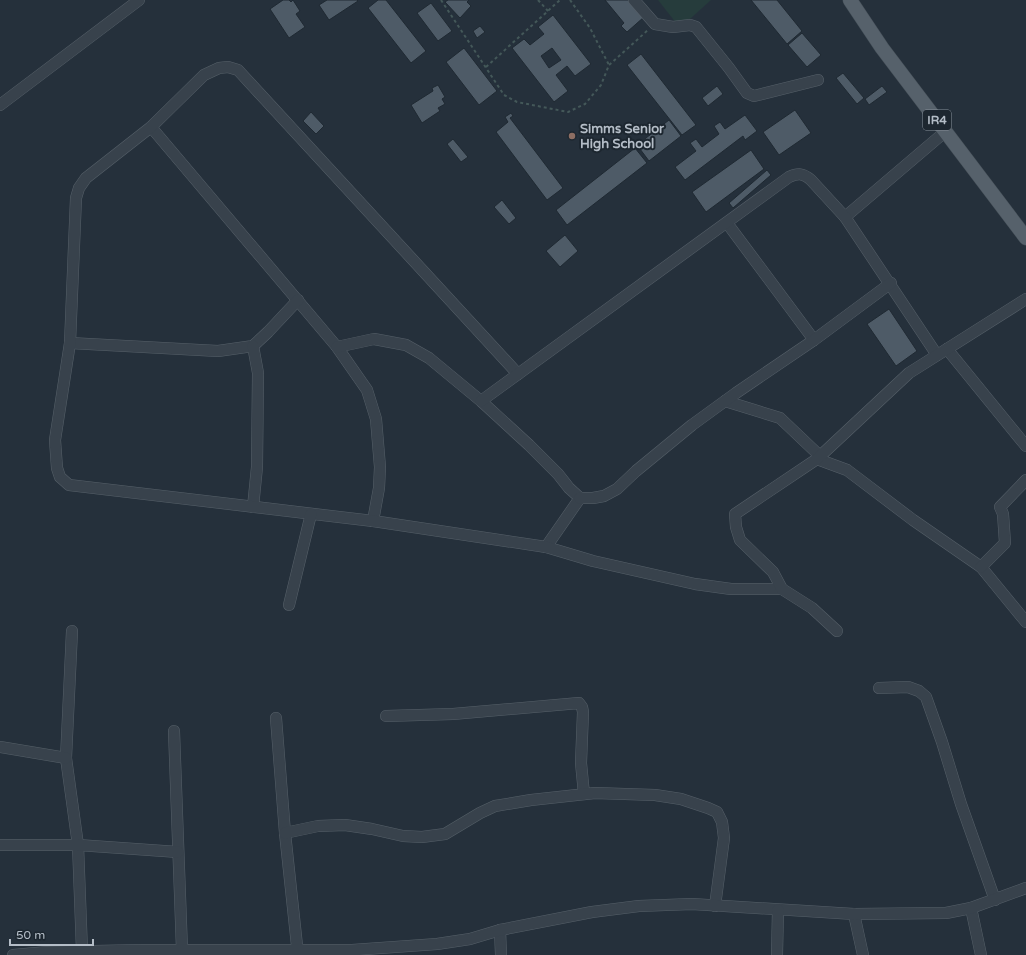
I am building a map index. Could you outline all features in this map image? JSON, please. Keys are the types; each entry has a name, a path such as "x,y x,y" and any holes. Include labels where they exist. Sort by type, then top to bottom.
{"main road":[{"name":"IR4","path":"850,0 882,48 1026,238"}],"street":[{"path":"0,104 139,0"},
{"path":"634,0 655,24 673,27 690,25 696,27 747,93 754,96 818,80"},
{"path":"518,374 238,70 228,67 219,68 204,75 151,127 86,178 79,188 76,198 70,343 55,440 57,468 60,477 69,485 373,521 546,547 593,561 695,584 730,589 782,590 812,608 837,631"},
{"path":"151,127 337,347 367,390 376,419 380,467 379,488 373,521"},
{"path":"845,217 946,131"},
{"path":"481,401 789,177 797,174 806,175 845,217 891,283 937,355"},
{"path":"727,223 814,340"},
{"path":"337,347 374,339 406,345 429,358 481,401 529,445 580,498 593,498 604,496 617,488 692,425 814,340 891,283"},
{"path":"782,590 773,572 740,540 736,527 736,514 819,458 908,373 1026,299"},
{"path":"70,343 218,351 253,346 298,300"},
{"path":"253,346 258,372 257,467 254,507"},
{"path":"947,349 1026,446"},
{"path":"725,401 780,418 819,458 847,470 913,520 981,567 1026,622"},
{"path":"981,567 1005,543 1003,514 1000,507 1026,480"},
{"path":"546,547 580,498"},
{"path":"289,605 311,514"},
{"path":"72,631 66,758 78,845 82,951"},
{"path":"880,688 908,687 919,691 926,697 942,742 961,804 995,900"},
{"path":"386,716 453,714 579,703 583,712 581,763 584,794"},
{"path":"276,718 285,833 298,952"},
{"path":"174,731 182,950"},
{"path":"0,747 66,758"},
{"path":"285,833 318,826 345,825 403,836 422,837 445,834 469,819 495,806 531,800 595,793 647,795 682,799 717,812 722,822 724,838 715,906"},
{"path":"0,845 78,845 178,852"},
{"path":"13,955 82,951 140,952 182,950 298,952 437,944 470,939 500,930 592,912 639,906 692,904 854,914 946,913 971,908 1026,889"},
{"path":"971,908 981,955"},
{"path":"777,955 778,910"},
{"path":"854,914 863,955"},
{"path":"500,930 501,955"}],"path":[{"path":"441,0 504,95 517,102 568,112 585,104 601,85 609,65 655,24"},
{"path":"538,0 548,11"},
{"path":"486,67 560,0"},
{"path":"570,0 590,28 609,65"}],"green space":[{"path":"658,0 711,0 680,28"}],"building":[{"path":"283,0 289,0 291,2 293,0 300,11 296,14 305,27 289,38 270,9"},
{"path":"327,0 358,1 329,20 319,5"},
{"path":"378,0 386,0 426,51 411,63 368,8"},
{"path":"448,0 469,0 467,2 471,6 460,18 445,2"},
{"path":"605,0 630,0 644,17 627,32 621,26 624,23"},
{"path":"751,0 777,0 802,31 787,44"},
{"path":"431,3 452,31 438,41 417,13"},
{"path":"553,15 591,64 575,76 567,66 556,75 568,91 554,102 512,48 524,39 530,45 544,34 538,27","holes":["552,48 561,60 549,68 541,56"]},
{"path":"480,26 485,32 477,38 473,31"},
{"path":"802,33 821,55 807,67 788,45"},
{"path":"464,48 497,91 479,105 446,62"},
{"path":"641,54 696,125 682,135 627,65"},
{"path":"843,73 864,98 857,104 836,78"},
{"path":"438,85 445,97 442,99 445,104 438,108 440,111 422,123 411,105 433,91 432,88"},
{"path":"717,86 723,94 708,106 702,98"},
{"path":"882,86 887,92 869,105 865,99"},
{"path":"795,110 811,133 779,155 763,132"},
{"path":"311,112 324,126 316,134 303,121"},
{"path":"511,113 513,116 510,118 563,188 547,200 496,132 508,122 505,117"},
{"path":"745,115 757,131 745,140 743,136 685,180 675,167 696,151 690,143 696,139 702,147 719,134 714,126 720,122 725,129"},
{"path":"669,120 681,136 649,161 637,145"},
{"path":"453,139 468,157 461,162 447,144"},
{"path":"635,148 647,163 567,225 556,210"},
{"path":"751,150 764,169 706,212 692,192"},
{"path":"767,170 771,175 733,208 729,203"},
{"path":"502,200 516,218 509,224 494,207"},
{"path":"565,235 578,251 560,267 546,251"},
{"path":"889,309 917,351 896,366 867,324"}],"place":[{"name":"Simms Senior High School","path":"572,136"}]}
